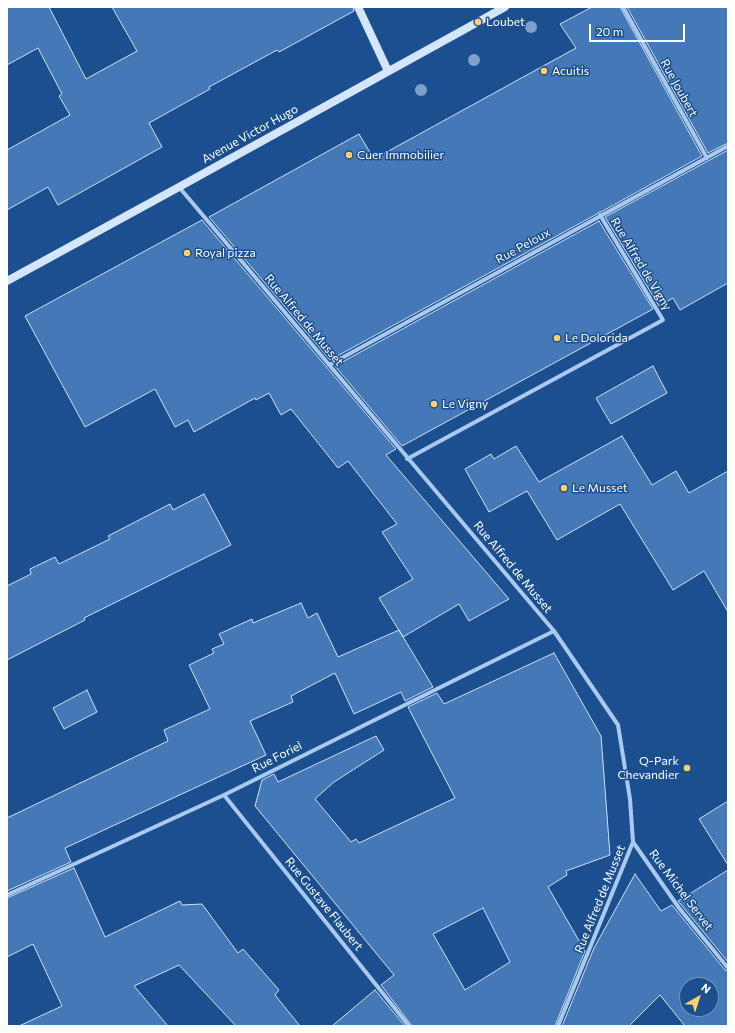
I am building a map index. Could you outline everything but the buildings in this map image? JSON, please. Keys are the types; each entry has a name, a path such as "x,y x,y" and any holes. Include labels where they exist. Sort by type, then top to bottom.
{"main road":[{"path":"358,7 388,71"},
{"name":"Avenue Victor Hugo","path":"7,281 505,7"}],"street":[{"name":"Rue Joubert","path":"623,7 707,158"},
{"name":"Rue Peloux","path":"329,365 728,146"},
{"name":"Rue Alfred de Musset","path":"179,187 554,632 618,725 630,799 633,842 558,1026"},
{"name":"Rue Alfred de Vigny","path":"408,459 663,320 600,215"},
{"name":"Rue Foriel","path":"7,895 224,795 465,674 554,632"},
{"name":"Rue Gustave Flaubert","path":"224,795 409,1026"},
{"name":"Rue Michel Servet","path":"633,842 679,908 728,968"}],"place":[{"name":"Loubet","path":"478,22"},
{"name":"Acuitis","path":"544,71"},
{"name":"Cuer Immobilier","path":"349,155"},
{"name":"Royal pizza","path":"187,253"},
{"name":"Le Dolorida","path":"557,338"},
{"name":"Le Vigny","path":"434,404"},
{"name":"Le Musset","path":"564,488"},
{"name":"Q-Park Chevandier","path":"687,768"}]}
